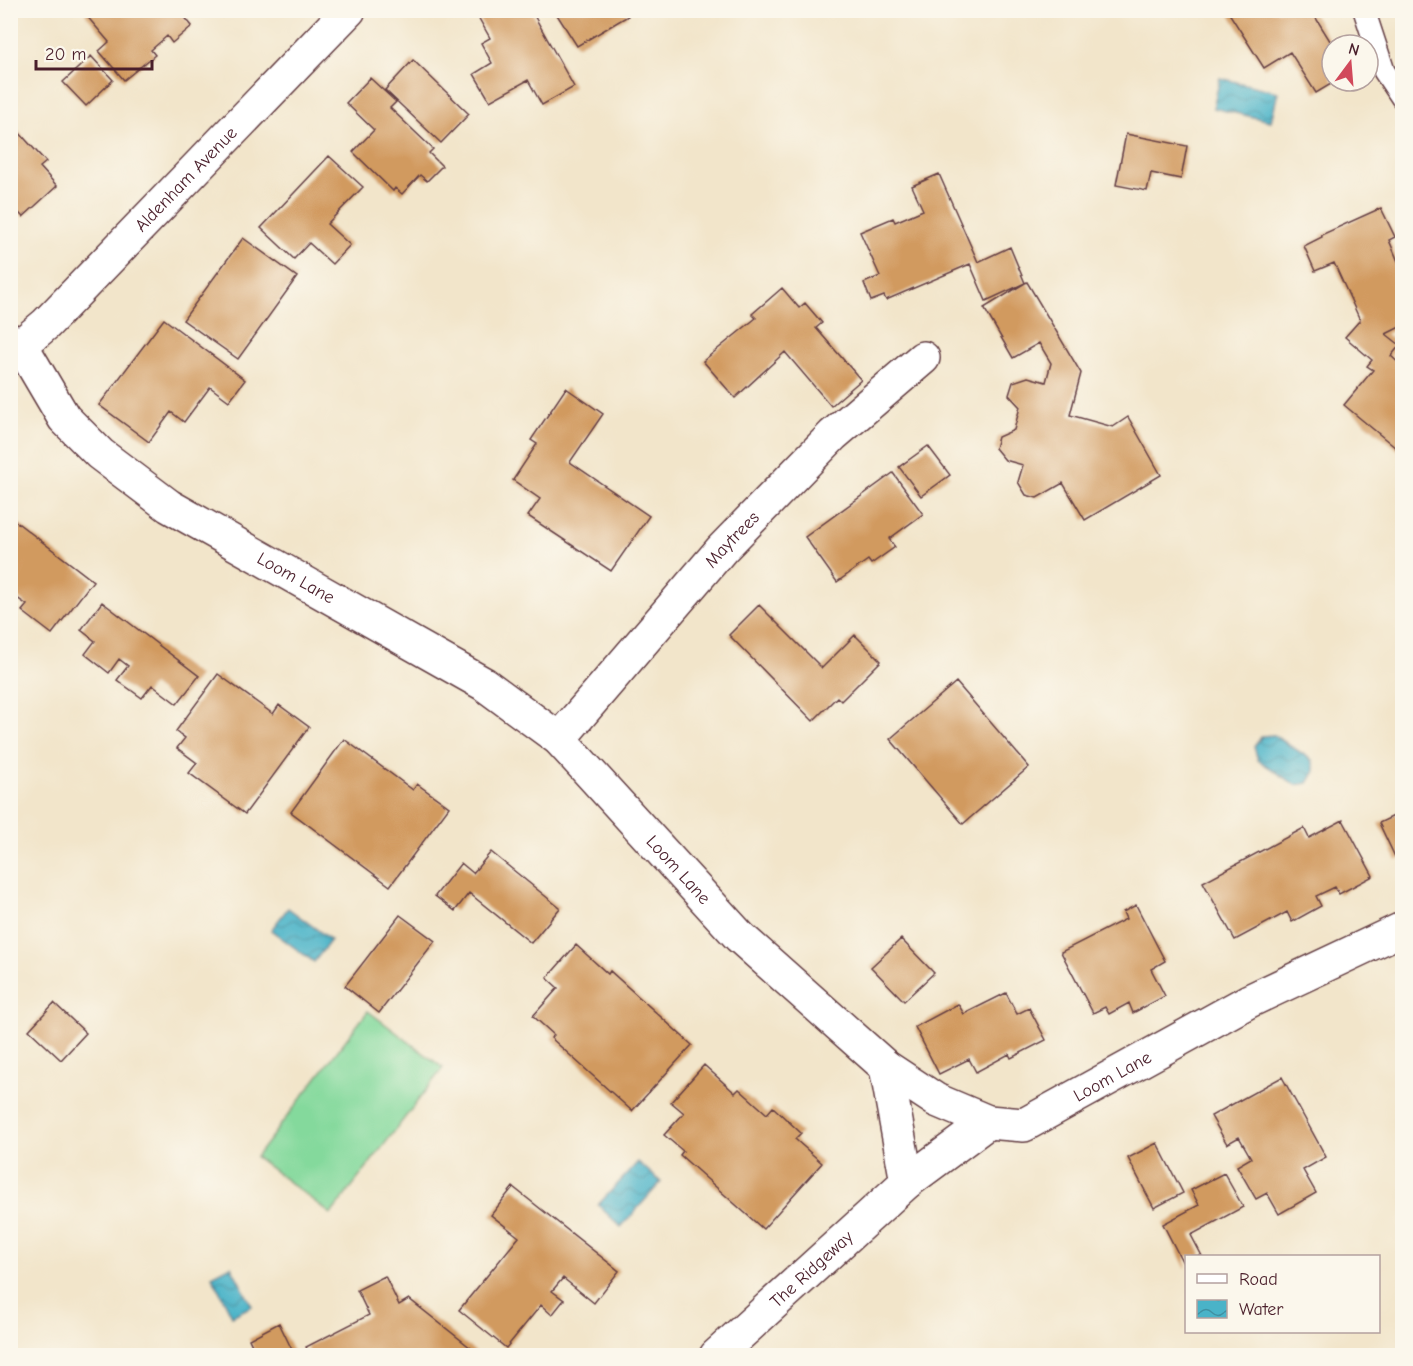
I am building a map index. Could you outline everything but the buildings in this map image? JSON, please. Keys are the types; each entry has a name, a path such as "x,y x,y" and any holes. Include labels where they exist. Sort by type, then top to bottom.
{"street":[{"name":"Aldenham Avenue","path":"16,342 46,324 349,10"},
{"name":"Loom Lane","path":"16,342 64,418 100,454 169,506 484,684 559,739 740,937 825,1015 886,1067 936,1100 987,1122 1024,1125 1249,1001 1402,929"},
{"name":"Maytrees","path":"559,739 730,541 833,435 923,358"},
{"path":"886,1067 907,1182"},
{"name":"The Ridgeway","path":"716,1356 907,1182 987,1122"}],"lane":[{"path":"1364,10 1384,71 1402,98"}],"green space":[{"path":"368,1011 443,1068 331,1214 256,1157"}],"water":[{"path":"1220,78 1278,92 1271,121 1213,108"},
{"path":"1274,735 1312,760 1315,771 1308,783 1296,785 1258,760 1254,747 1262,736"},
{"path":"288,908 331,940 314,962 271,930"},
{"path":"638,1162 661,1182 621,1227 598,1205"},
{"path":"231,1266 252,1306 232,1316 212,1276"}]}
